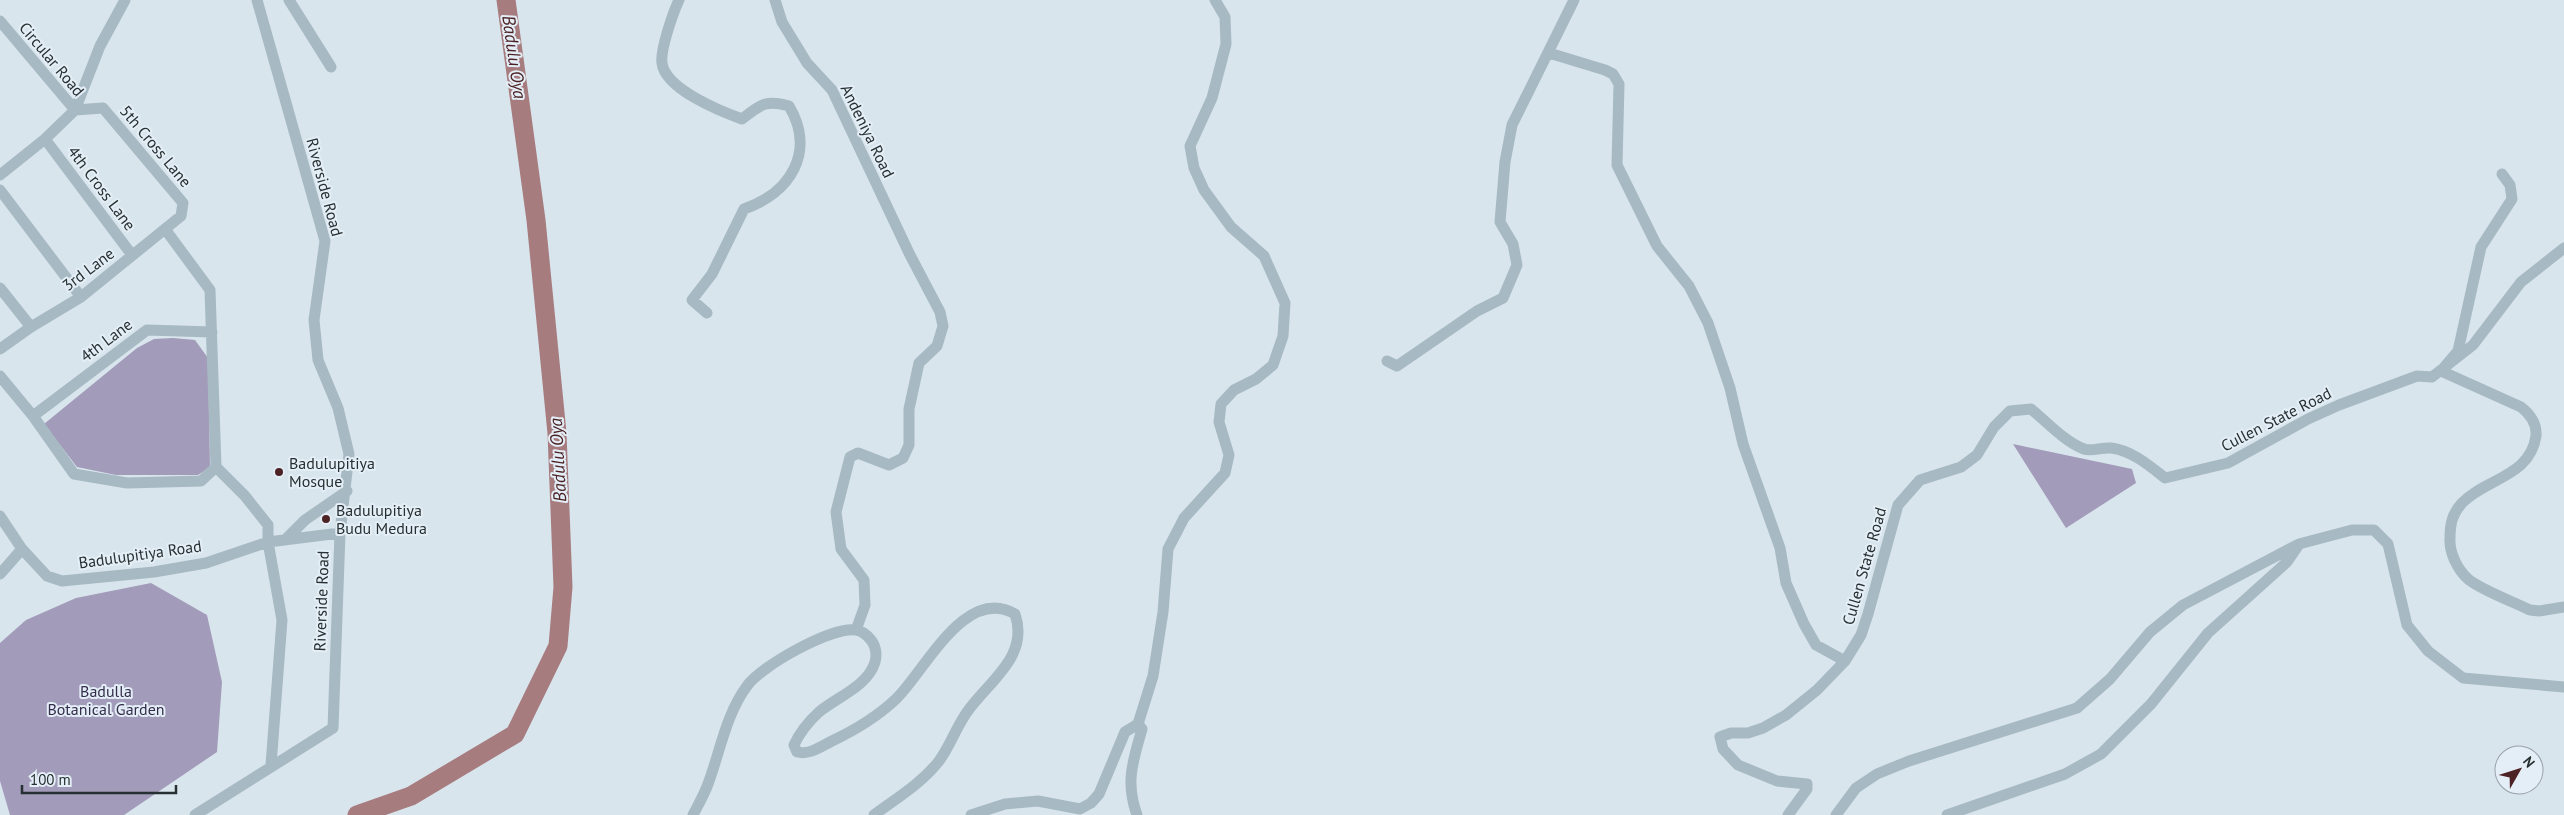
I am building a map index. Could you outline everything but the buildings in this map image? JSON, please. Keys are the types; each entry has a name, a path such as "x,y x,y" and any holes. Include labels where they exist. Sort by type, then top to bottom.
{"street":[{"path":"74,110 100,46 125,0"},
{"name":"Riverside Road","path":"196,815 332,728 340,533 347,492 349,454 338,408 318,360 314,320 325,241 257,0"},
{"path":"289,0 331,67"},
{"path":"679,0 671,18 662,63 668,78 710,107 742,119 756,108 774,101 789,106 798,122 802,149 786,183 761,203 744,209 712,274 692,300 707,313"},
{"name":"Andeniya Road","path":"775,0 782,22 807,63 832,90 910,255 940,312 943,326 937,346 919,364 909,409 908,445 903,458 889,465 858,453 850,457 836,512 841,549 864,580 865,605 856,630"},
{"path":"971,815 1005,804 1038,801 1080,809 1092,803 1099,794 1125,732 1138,724 1153,676 1163,612 1168,549 1184,518 1225,473 1229,455 1219,422 1221,404 1234,390 1256,379 1273,365 1283,336 1285,303 1264,256 1231,228 1204,190 1194,168 1190,146 1212,98 1226,44 1225,17 1215,0"},
{"path":"1387,361 1397,366 1477,310 1503,298 1517,265 1513,244 1500,222 1505,162 1512,125 1549,54 1574,0"},
{"name":"Circular Road","path":"0,22 74,110 45,139 0,175"},
{"path":"1549,54 1605,70 1613,74 1619,84 1617,165 1657,246 1689,286 1708,323 1730,388 1743,444 1780,548 1786,583 1804,624 1816,645 1846,661"},
{"name":"5th Cross Lane","path":"74,110 102,108 183,203"},
{"name":"4th Cross Lane","path":"45,139 132,256"},
{"path":"2502,174 2510,185 2512,199 2481,247 2458,351 2441,371 2521,407 2529,414 2536,430 2534,448 2524,463 2463,502 2450,521 2449,547 2458,567 2469,579 2530,610 2539,611 2564,607"},
{"path":"0,190 81,297"},
{"name":"3rd Lane","path":"0,349 31,327 81,297 182,216 183,203"},
{"path":"165,229 210,290 216,468 245,496 268,525 268,542 282,620 271,766"},
{"name":"Cullen State Road","path":"1788,815 1807,789 1806,784 1802,782 1777,781 1738,765 1723,749 1720,737 1731,732 1748,733 1763,728 1786,715 1817,690 1846,661 1861,635 1898,505 1920,480 1961,467 1977,454 1994,427 2010,411 2031,409 2075,445 2086,450 2112,448 2148,464 2165,478 2228,463 2308,418 2331,408 2417,376 2432,377 2473,345 2521,282 2564,248"},
{"path":"0,288 31,327"},
{"name":"4th Lane","path":"33,416 147,330 212,332"},
{"path":"0,376 33,416 74,474 127,483 201,481 216,468"},
{"path":"285,540 305,520 347,492"},
{"name":"Badulupitiya Road","path":"0,516 22,549 48,576 62,581 154,572 206,563 268,542 340,533"},
{"path":"1836,815 1856,788 1877,774 1909,761 2077,708 2110,680 2150,632 2183,606 2299,544 2352,530 2374,530 2388,544 2408,625 2428,651 2463,678 2564,687"},
{"path":"1948,815 2065,774 2101,754 2151,704 2208,633 2287,562 2299,544"},
{"path":"0,574 22,549"},
{"path":"693,815 708,785 722,737 746,686 756,675 834,632 856,630 867,634 875,645 875,662 862,682 819,712 801,731 794,745 796,752 806,754 847,734 896,699 940,642 976,612 988,607 1005,608 1015,614 1019,624 1018,644 1009,663 969,709 939,760 917,783 874,815"},
{"path":"1137,815 1131,800 1129,775 1142,729 1138,724"}],"green space":[{"path":"154,339 195,340 208,358 210,467 198,475 116,475 77,467 44,424 137,348"},
{"path":"2013,444 2132,469 2136,483 2066,528"},
{"name":"Badulla Botanical Garden","path":"151,583 207,615 222,682 217,752 124,815 10,815 0,781 0,643 26,620 76,598"}],"waterway":[{"name":"Badulu Oya","path":"357,815 411,796 515,734 558,646 563,587 557,433 536,220 506,0"}],"place":[{"name":"Badulupitiya Mosque","path":"279,472"},
{"name":"Badulupitiya Budu Medura","path":"326,519"}]}
